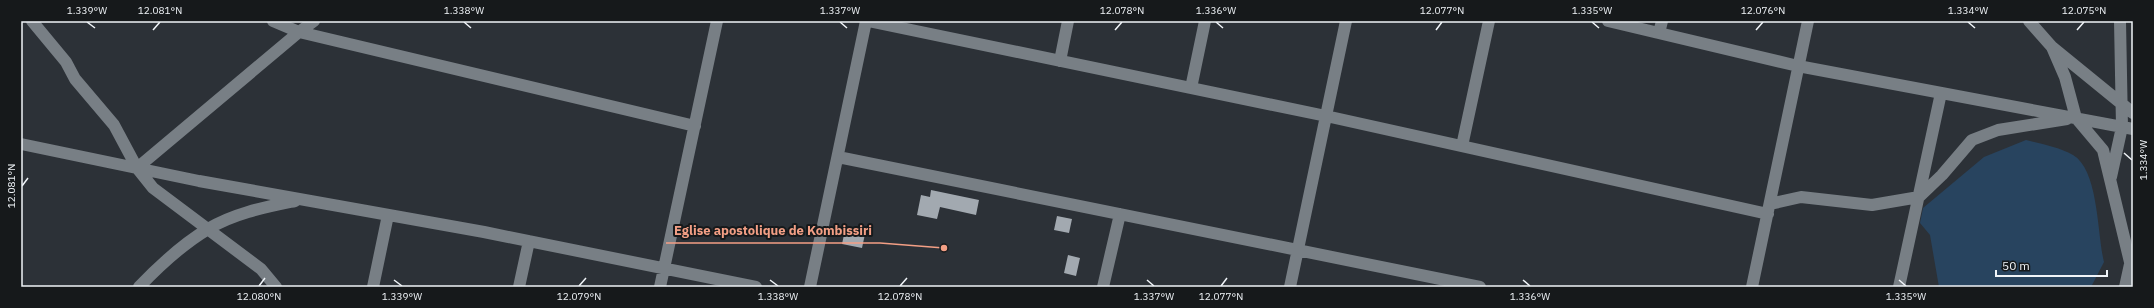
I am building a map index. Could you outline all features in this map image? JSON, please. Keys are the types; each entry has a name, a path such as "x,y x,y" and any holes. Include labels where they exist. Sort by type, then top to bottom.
{"street":[{"path":"32,21 66,62 75,79 114,125 137,168 153,188 261,269 276,287"},
{"path":"274,21 300,32 695,126"},
{"path":"137,168 314,21"},
{"path":"660,287 717,21"},
{"path":"810,287 867,21 1769,209 1801,197 1872,205 1919,197 1942,175 1972,140 1998,130 2076,118"},
{"path":"1060,61 1068,21"},
{"path":"1191,88 1205,21"},
{"path":"1290,287 1346,21"},
{"path":"1462,146 1490,21"},
{"path":"1608,21 1798,66 2127,128"},
{"path":"1659,33 1662,21"},
{"path":"1752,287 1808,21"},
{"path":"2029,21 2052,47 2133,113"},
{"path":"2110,180 2127,128 2122,104 2120,21"},
{"path":"2052,47 2065,77 2076,118 2103,150 2130,262"},
{"path":"1899,287 1941,93"},
{"path":"21,144 302,200 529,241 756,287"},
{"path":"838,157 1480,287"},
{"path":"140,287 158,267 208,229 251,211 302,200"},
{"path":"1103,287 1120,214"},
{"path":"373,287 388,215"},
{"path":"519,287 529,241"},
{"path":"2125,287 2133,248"}],"shaded area":[{"path":"2026,140 2068,152 2082,163 2088,174 2096,204 2104,262 2091,287 1939,287 1930,235 1920,223 1923,208 1984,157"}],"building":[{"path":"931,190 979,200 976,215 940,207 937,219 917,215 921,195 930,197"},
{"path":"1057,216 1072,219 1069,233 1054,230"},
{"path":"845,230 865,234 862,248 842,244"},
{"path":"1068,255 1080,258 1076,276 1064,273"}],"place":[{"name":"Eglise apostolique de Kombissiri","path":"944,248"}]}
